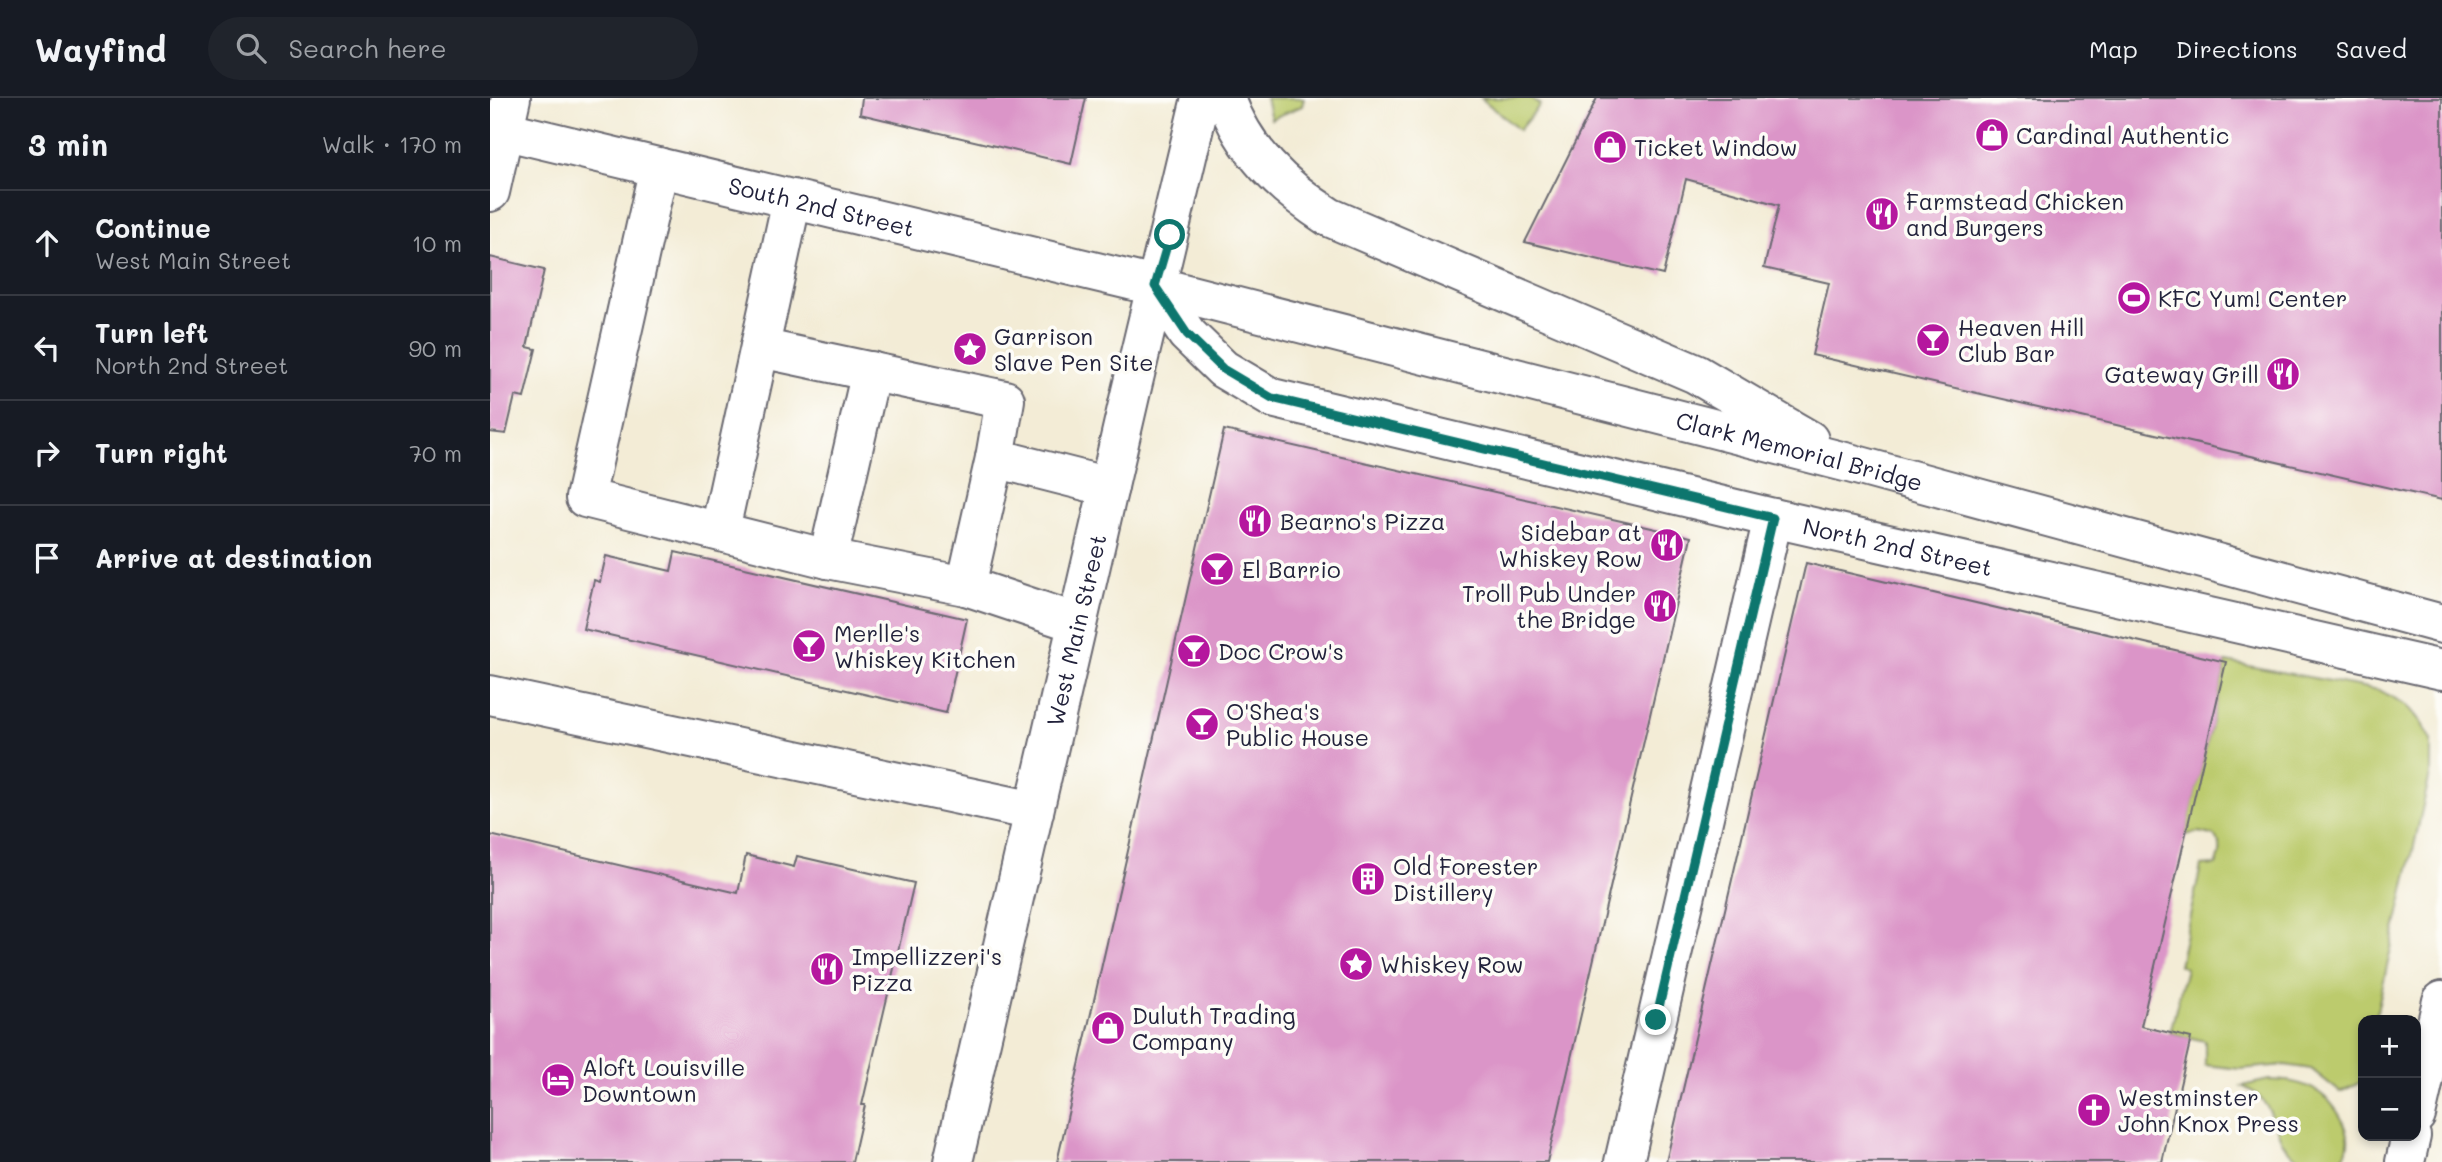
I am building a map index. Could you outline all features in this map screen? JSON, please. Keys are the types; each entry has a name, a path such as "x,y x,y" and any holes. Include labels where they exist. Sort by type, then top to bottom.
{"main road":[{"name":"West Main Street","path":"953,1162 1155,286 1170,235 1201,98"},
{"path":"1226,98 1246,140 1269,170 1297,196 1341,222 1696,374 1849,463"},
{"name":"South 2nd Street","path":"502,119 659,167 1155,286"},
{"path":"490,192 502,119"},
{"path":"659,167 585,498 828,559 966,586 1077,623"},
{"path":"720,530 792,199"},
{"name":"Clark Memorial Bridge","path":"1155,286 1849,463 2442,624"},
{"name":"North 2nd Street","path":"1155,286 1187,334 1223,369 1272,398 1773,518 2442,670"},
{"path":"760,348 1005,400 995,458 966,586"},
{"path":"828,559 871,371"},
{"path":"995,458 1109,486"},
{"path":"1623,1162 1773,518"},
{"path":"490,695 1034,811"},
{"path":"2421,1093 2442,1001"},
{"path":"2405,1162 2410,1141"}],"green space":[{"path":"1266,98 1304,98 1302,106 1271,119"},
{"path":"1481,98 1531,98 1540,105 1519,130"},
{"path":"2226,662 2379,690 2407,705 2421,722 2431,740 2431,770 2376,1015 2358,1015 2358,1083 2340,1092 2311,1069 2285,1065 2240,1069 2205,1065 2205,1041 2170,1033 2186,968 2179,965 2201,866 2216,865 2220,853 2215,836 2199,832 2185,835"},
{"path":"2269,1080 2295,1082 2306,1086 2316,1090 2333,1105 2348,1134 2347,1148 2341,1159 2333,1162 2308,1160 2286,1148 2266,1105 2256,1094 2242,1086"}],"building":[{"path":"862,98 1086,98 1071,164 860,114"},
{"name":"KFC Yum! Center","path":"1597,98 2442,98 2442,500 1812,355 1829,283 1764,268 1779,205 1686,179 1663,275 1525,242"},
{"path":"490,257 544,270 527,347 536,349 524,398 515,396 506,434 490,432"},
{"path":"1224,430 1691,537 1547,1162 1057,1162"},
{"name":"Merlle's Whiskey Kitchen","path":"675,552 967,619 946,713 583,629 594,580 600,582 606,556 671,571"},
{"path":"1806,563 2226,662 2141,1026 2191,1038 2162,1162 1666,1162"},
{"path":"490,835 738,893 746,855 794,867 797,856 914,883 862,1105 865,1105 852,1162 490,1162"}],"place":[{"name":"Cardinal Authentic","path":"1992,135"},
{"name":"Ticket Window","path":"1610,147"},
{"name":"Farmstead Chicken and Burgers","path":"1882,214"},
{"name":"KFC Yum! Center","path":"2134,298"},
{"name":"Heaven Hill Club Bar","path":"1933,340"},
{"name":"Garrison Slave Pen Site","path":"970,349"},
{"name":"Gateway Grill","path":"2283,374"},
{"name":"Bearno's Pizza","path":"1255,521"},
{"name":"Sidebar at Whiskey Row","path":"1667,545"},
{"name":"El Barrio","path":"1217,569"},
{"name":"Troll Pub Under the Bridge","path":"1660,606"},
{"name":"Merlle's Whiskey Kitchen","path":"809,646"},
{"name":"Doc Crow's","path":"1194,651"},
{"name":"O'Shea's Public House","path":"1202,724"},
{"name":"Old Forester Distillery","path":"1368,879"},
{"name":"Whiskey Row","path":"1356,964"},
{"name":"Impellizzeri's Pizza","path":"827,969"},
{"name":"Duluth Trading Company","path":"1108,1028"},
{"name":"Aloft Louisville Downtown","path":"558,1080"},
{"name":"Westminster John Knox Press","path":"2094,1110"}],"route":[{"path":"1170,235 1155,286 1187,334 1223,369 1272,398 1773,518 1656,1020"}]}
